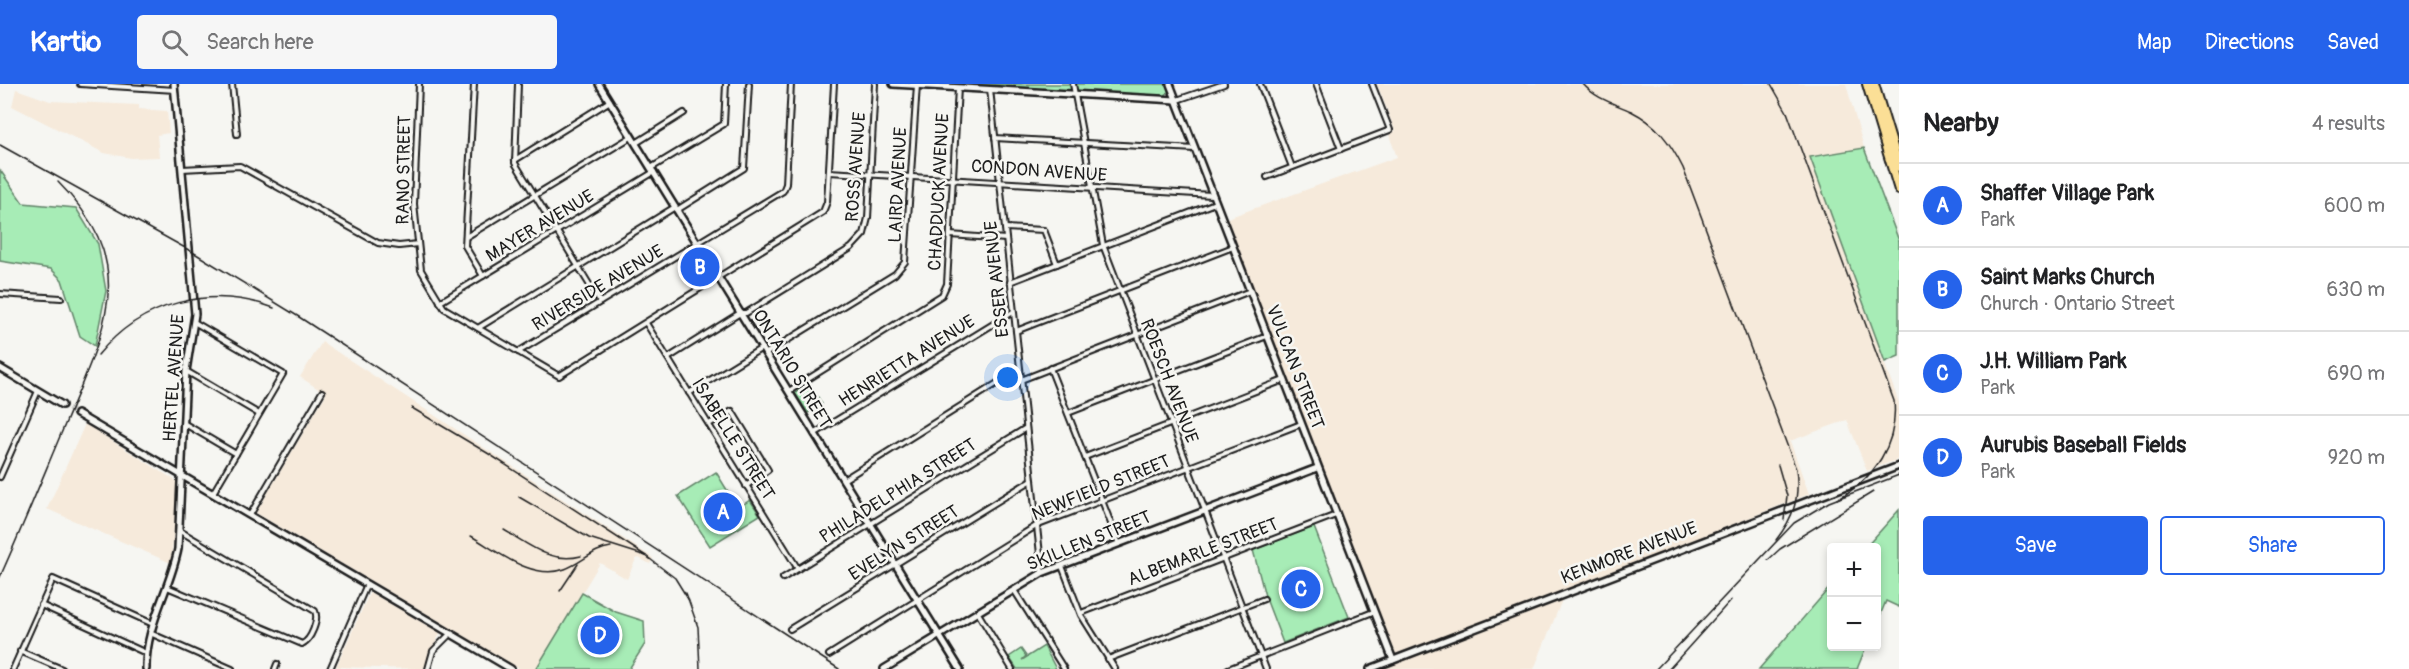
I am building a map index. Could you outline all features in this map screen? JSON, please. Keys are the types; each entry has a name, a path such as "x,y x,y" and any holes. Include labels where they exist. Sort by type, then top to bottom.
{"highway":[{"path":"1867,84 1899,195"},
{"path":"1874,84 1899,167"}],"street":[{"path":"80,84 174,87"},
{"path":"232,84 237,134"},
{"name":"RANO STREET","path":"419,84 414,200 418,244 421,270 444,308 559,376 646,322"},
{"path":"474,84 465,246 483,276"},
{"path":"518,84 515,160 600,302"},
{"name":"ONTARIO STREET","path":"599,84 960,669"},
{"name":"MAYER AVENUE","path":"440,302 724,124 726,84"},
{"path":"478,328 744,168 749,84"},
{"name":"RIVERSIDE AVENUE","path":"518,352 698,244 785,188 791,84"},
{"path":"646,322 820,214 827,201 834,84"},
{"name":"ROSS AVENUE","path":"668,358 740,313 746,313 858,242 868,224 875,84"},
{"path":"893,84 1176,100 1224,84"},
{"name":"ROESCH AVENUE","path":"1073,84 1103,246 1266,669"},
{"name":"VULCAN STREET","path":"1170,84 1393,660"},
{"path":"1260,84 1292,167"},
{"path":"1316,84 1341,149"},
{"path":"1267,177 1390,130 1372,84"},
{"name":"LAIRD AVENUE","path":"689,393 764,351 902,267 907,253 917,85"},
{"name":"HERTEL AVENUE","path":"146,669 150,632 176,563 183,476 186,371 194,322 195,301 174,87"},
{"name":"CHADDUCK AVENUE","path":"788,392 940,297 947,284 958,88"},
{"name":"ESSER AVENUE","path":"990,89 1042,573"},
{"path":"515,160 610,101"},
{"path":"636,143 684,113"},
{"path":"465,238 632,137"},
{"path":"995,138 1195,149"},
{"path":"182,169 240,166 378,243 392,246 418,244"},
{"name":"CONDON AVENUE","path":"829,172 1212,195"},
{"path":"1010,282 1215,203"},
{"path":"1005,228 1044,230 1057,264"},
{"path":"951,235 1006,239"},
{"path":"1016,331 1233,247"},
{"path":"1021,380 1250,291"},
{"path":"0,294 61,298"},
{"name":"HENRIETTA AVENUE","path":"814,434 1014,311"},
{"path":"194,322 283,374 213,493"},
{"name":"ISABELLE STREET","path":"646,322 798,569"},
{"path":"1068,412 1267,336"},
{"path":"0,368 62,405"},
{"path":"1050,368 1119,544"},
{"path":"843,480 1020,369"},
{"path":"186,371 259,414"},
{"path":"1085,457 1284,380"},
{"path":"0,477 38,391"},
{"path":"250,515 322,392"},
{"path":"709,424 732,411 752,441 768,472 746,486"},
{"path":"77,414 511,669"},
{"path":"185,424 236,454"},
{"name":"NEWFIELD STREET","path":"829,655 1036,526 1301,424"},
{"name":"PHILADELPHIA STREET","path":"783,578 1026,428"},
{"name":"KENMORE AVENUE","path":"1370,669 1899,466"},
{"name":"SKILLEN STREET","path":"884,669 1042,573 1317,468"},
{"name":"EVELYN STREET","path":"790,629 1032,480"},
{"name":"ALBEMARLE STREET","path":"1081,614 1336,515"},
{"path":"167,587 304,644 308,641 317,615 180,531"},
{"path":"1062,566 1081,614 1115,669"},
{"path":"13,669 53,579 153,624"},
{"path":"330,669 367,584"},
{"path":"1014,590 1064,669"},
{"path":"1108,659 1264,599"},
{"path":"41,604 146,653"},
{"path":"1228,669 1373,612"},
{"path":"978,613 1012,669"},
{"path":"150,632 232,669"},
{"path":"429,669 433,651 451,633"},
{"path":"20,651 62,669"}],"shaded area":[{"path":"1377,84 1846,84 1864,148 1810,158 1899,403 1899,459 1867,471 1847,420 1790,441 1809,494 1393,660 1222,220 1397,157 1389,135 1395,131"},
{"path":"16,89 50,101 139,105 139,109 167,111 169,133 157,135 159,157 131,158 104,153 12,106"},
{"path":"322,342 653,558 650,564 639,558 636,559 627,579 600,563 536,669 520,669 256,513 326,394 300,377"},
{"path":"85,424 178,482 171,563 47,509"},
{"path":"370,592 440,633 424,669 336,667"},
{"path":"1562,600 1534,669 1379,669 1450,643"}],"green space":[{"path":"943,84 1166,84 1169,91 1165,96"},
{"path":"1864,148 1899,241 1899,356 1885,362 1810,157"},
{"path":"0,170 23,203 76,208 98,244 106,291 95,346 80,336 62,280 51,269 0,261"},
{"path":"810,384 822,404 808,413 795,393"},
{"path":"716,472 738,508 750,500 760,515 710,546 678,496"},
{"path":"1899,510 1899,607 1886,601 1881,613 1881,543 1870,543"},
{"path":"1314,527 1349,617 1283,643 1265,596 1253,550"},
{"path":"1827,591 1827,651 1864,651 1857,669 1759,669"},
{"path":"582,593 616,612 644,621 645,644 629,669 536,669"},
{"path":"1044,646 1056,669 1017,669 1009,657 1021,649 1026,656 1022,660"}],"tunnel":[{"path":"62,405 77,414"}],"railway":[{"path":"1583,84 1599,97 1631,111 1648,122 1668,142 1683,168 1796,469 1797,489 1794,507 1776,540"},
{"path":"1771,84 1787,112 1894,401 1892,431 1881,458 1862,481 1837,499"},
{"path":"0,145 196,254 299,317 839,669"},
{"path":"0,577 93,357 108,299 107,270 100,242 84,213 58,182"},
{"path":"98,355 115,337 135,322 178,303 202,298 226,298 250,301 274,308"},
{"path":"412,408 489,454 646,556"},
{"path":"1778,465 1787,496 1784,520"},
{"path":"1656,669 1794,523 1829,502 1899,475"},
{"path":"1768,560 1780,549 1873,492"},
{"path":"519,497 589,538 646,556 675,578 688,599"},
{"path":"504,530 541,552 560,557 581,556"},
{"path":"471,536 504,557 540,571 553,572 565,569 599,550 611,547"},
{"path":"560,591 578,564"},
{"path":"686,593 698,627 700,669"},
{"path":"1669,669 1731,600"}],"place":[{"name":"Saint Marks Church","path":"700,267"},
{"name":"Shaffer Village Park","path":"723,512"},
{"name":"J.H. William Park","path":"1301,589"},
{"name":"Aurubis Baseball Fields","path":"600,635"}]}
